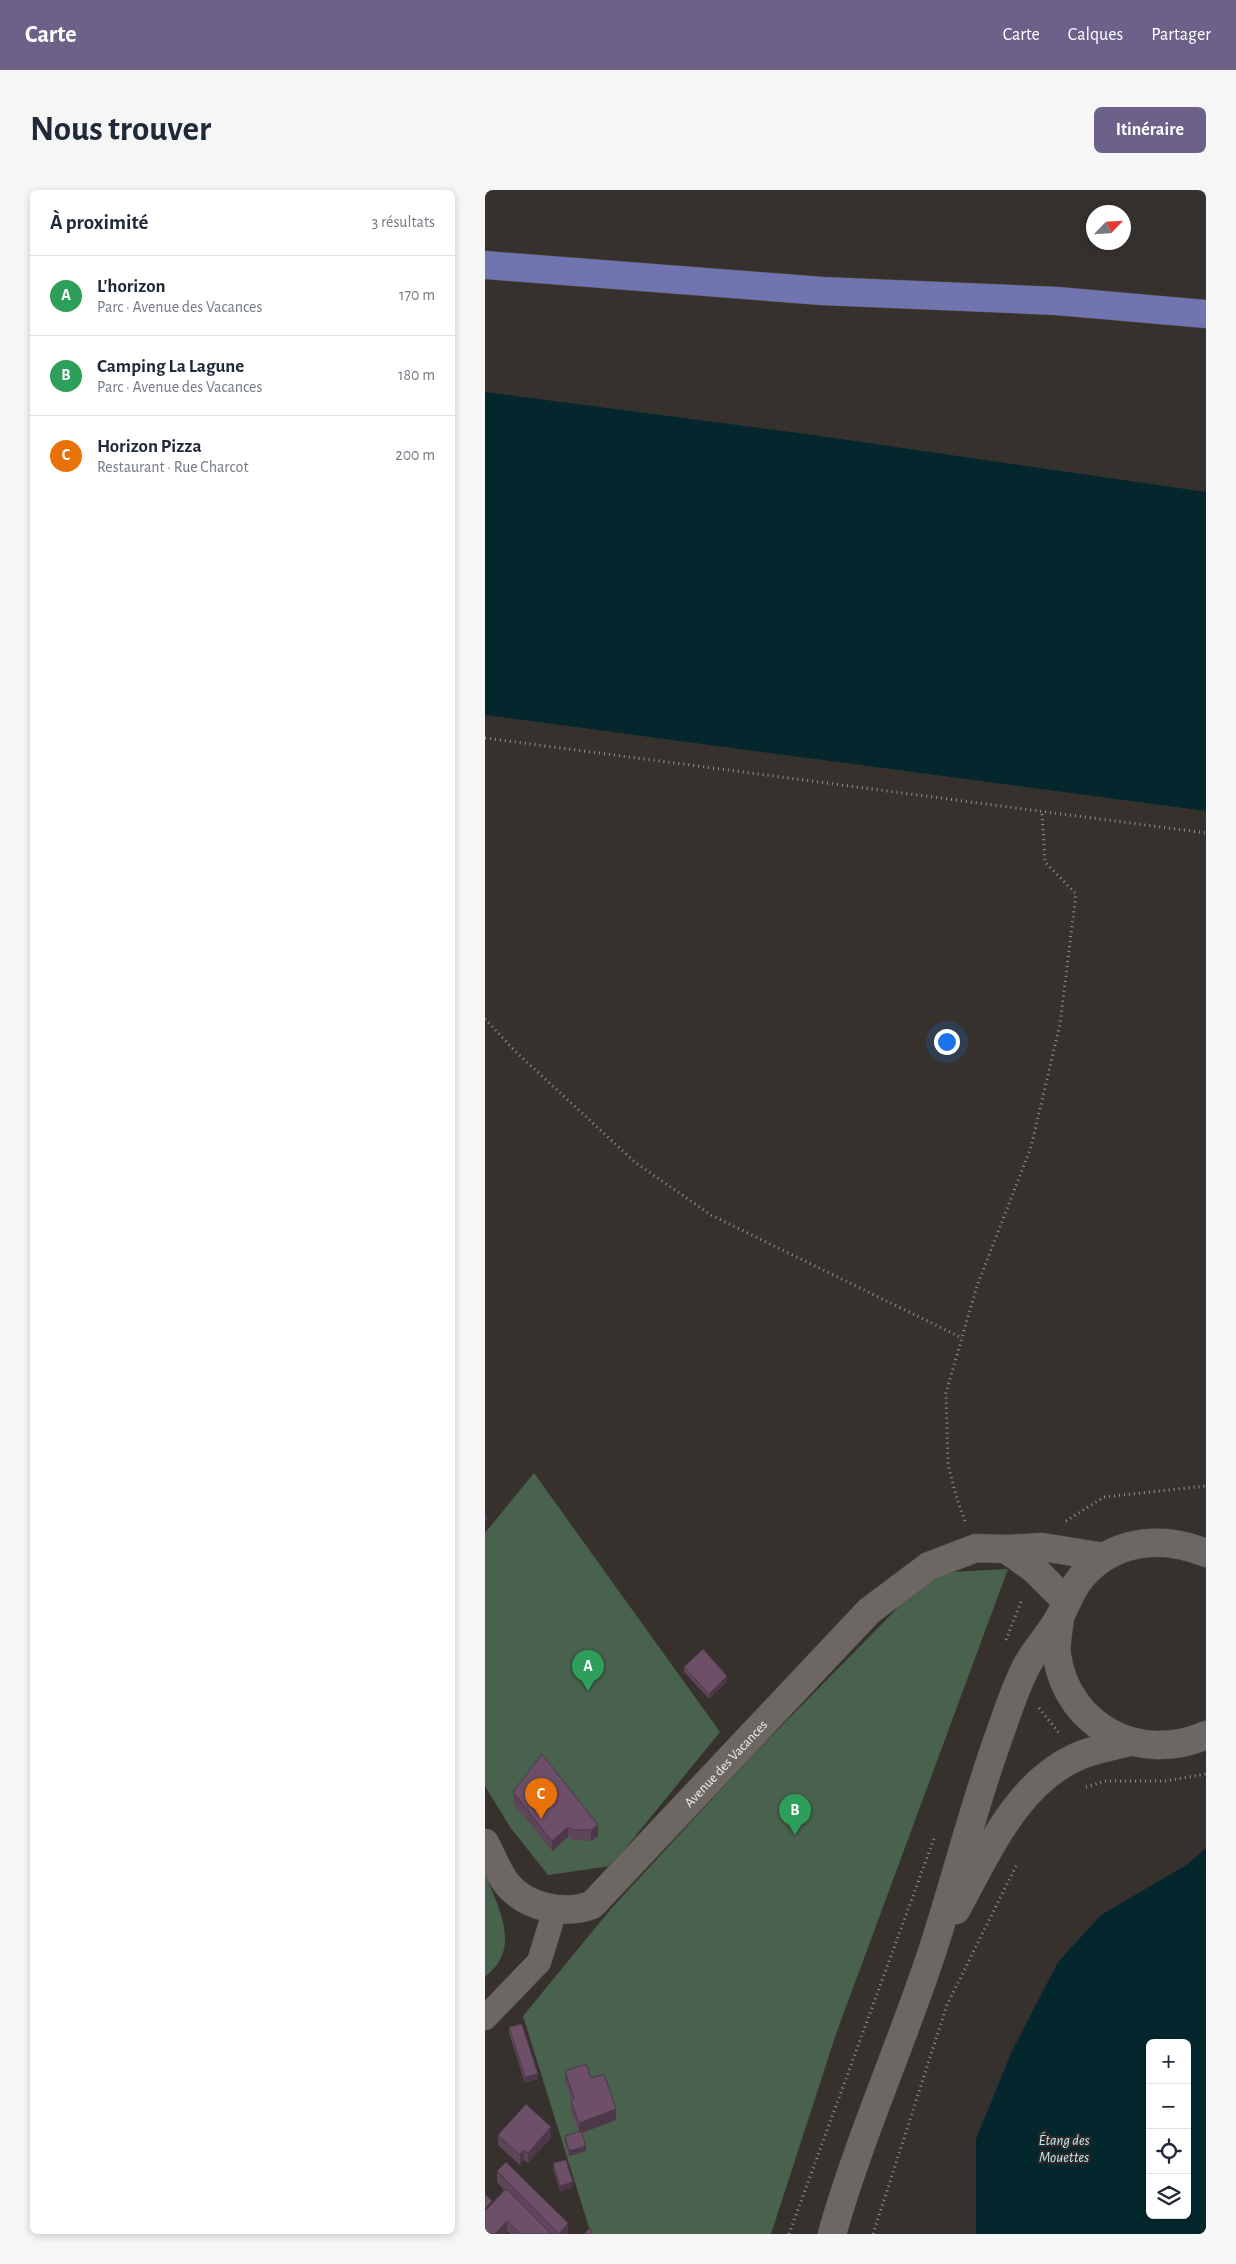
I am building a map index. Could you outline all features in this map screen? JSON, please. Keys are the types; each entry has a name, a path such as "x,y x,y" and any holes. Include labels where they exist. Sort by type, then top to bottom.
{"main road":[{"path":"485,265 822,290 1057,301 1206,314"}],"street":[{"path":"832,2234 868,2128 931,1955 985,1774 1025,1668 1063,1608 1075,1584 1104,1557 1124,1548 1145,1542 1167,1542 1188,1546 1206,1553"},
{"name":"Avenue des Vacances","path":"555,1910 580,1909 592,1905 869,1611 929,1566 976,1548 1006,1550 1042,1547 1104,1557"},
{"path":"1006,1550 1033,1569 1063,1608 1057,1655 1069,1693 1094,1723 1129,1742 1148,1746 1168,1746 1206,1735"},
{"path":"931,1955 1003,1827 1033,1788 1062,1765 1082,1755 1129,1742"},
{"path":"485,1843 507,1884 525,1899 555,1910 539,1962 485,2018"}],"path":[{"path":"485,738 1206,833"},
{"path":"976,1548 957,1498 948,1465 946,1393 977,1286 1031,1147 1060,1024 1076,894 1045,862 1042,811"},
{"path":"485,1019 517,1054 636,1163 711,1215 962,1338"},
{"path":"1077,1790 1105,1781 1165,1781 1206,1774"},
{"path":"873,2234 947,2005 1019,1859"}],"green space":[{"path":"534,1473 720,1732 611,1866 548,1875 510,1827 485,1786 485,1533"},
{"path":"1008,1569 836,2034 771,2234 591,2234 523,2016 610,1910 749,1759 932,1573"},
{"path":"485,1874 502,1918 505,1941 498,1963 485,1977"}],"water":[{"path":"485,392 813,435 1206,492 1206,811 485,715"},
{"name":"Étang des Mouettes","path":"1206,1848 1206,2234 976,2234 976,2139 1012,2051 1058,1962 1101,1915 1188,1864"}],"building":[{"path":"703,1649 727,1676 709,1694 684,1667"},
{"path":"542,1754 598,1825 591,1830 572,1830 568,1827 552,1841 513,1792"},
{"path":"522,2024 538,2074 525,2077 509,2027"},
{"path":"586,2064 591,2078 604,2074 616,2109 579,2123 571,2100 574,2098 565,2071"},
{"path":"526,2104 551,2127 528,2153 524,2150 520,2155 498,2135"},
{"path":"581,2131 586,2146 569,2151 565,2136"},
{"path":"566,2160 573,2182 560,2186 553,2163"},
{"path":"506,2162 568,2223 559,2234 497,2171"},
{"path":"506,2189 551,2234 521,2234 507,2221 495,2234 485,2234 485,2211"},
{"path":"485,2194 492,2201 485,2209"},
{"path":"590,2228 592,2234 584,2234"}],"place":[{"name":"L'horizon","path":"588,1691"},
{"name":"Horizon Pizza","path":"541,1819"},
{"name":"Camping La Lagune","path":"795,1835"}]}
